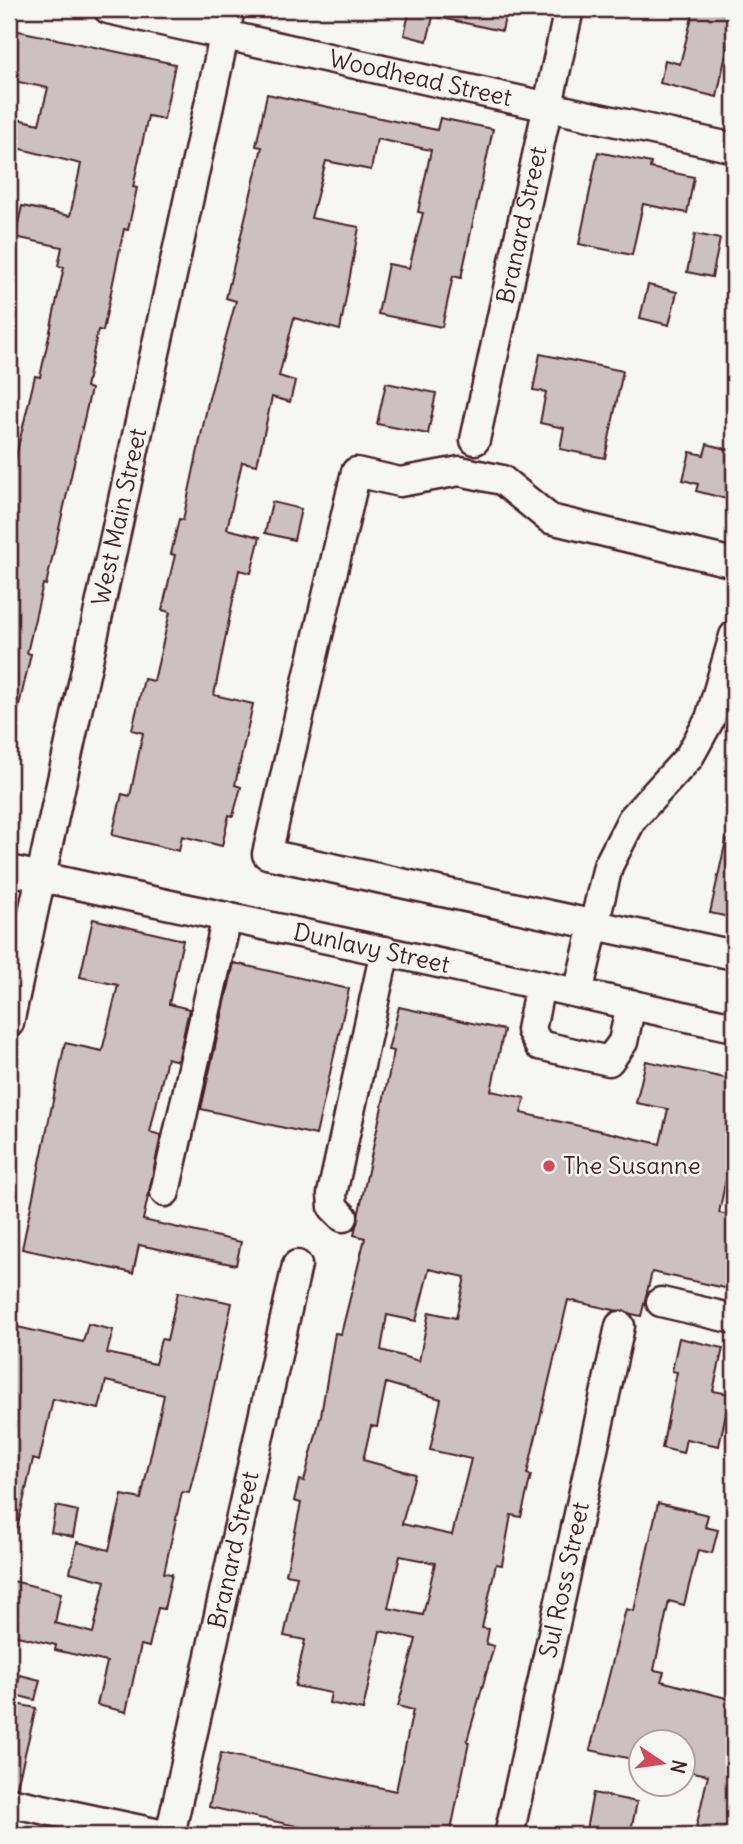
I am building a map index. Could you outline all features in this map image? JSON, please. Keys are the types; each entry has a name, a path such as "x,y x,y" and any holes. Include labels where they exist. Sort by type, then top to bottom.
{"street":[{"name":"Woodhead Street","path":"108,9 227,22 548,108 734,148"},
{"name":"Branard Street","path":"475,440 569,9"},
{"name":"West Main Street","path":"9,1023 227,22"},
{"path":"734,563 550,519 502,480 460,471 400,482 356,472 267,854 734,955"},
{"path":"578,993 608,866 632,819 689,757 710,719 734,636"},
{"name":"Dunlavy Street","path":"9,870 734,1027"},
{"path":"165,1192 227,917"},
{"path":"344,1217 333,1207 332,1194 385,951"},
{"path":"540,985 531,1030 539,1045 609,1061 623,1042 631,1004"},
{"name":"Branard Street","path":"170,1835 297,1265"},
{"path":"661,1302 734,1319"},
{"name":"Sul Ross Street","path":"509,1835 620,1326"},
{"path":"9,1801 164,1835"}],"building":[{"path":"410,9 435,9 427,41 404,35"},
{"path":"438,9 507,9 502,31 437,17"},
{"path":"694,9 734,15 717,97 660,83 665,60 680,64"},
{"path":"9,29 175,64 164,119 148,116 133,187 137,188 128,230 124,229 103,331 98,330 86,387 91,389 46,585 43,584 27,653 31,654 16,719 9,718 9,485 35,376 40,377 64,267 58,266 62,247 15,237 22,206 70,216 81,164 9,146 9,117 39,124 48,88 9,80"},
{"path":"267,94 437,130 440,118 493,129 461,278 453,276 442,327 378,314 388,264 409,268 423,213 418,212 431,150 377,139 371,170 326,161 311,218 359,227 340,330 294,318 279,376 295,381 290,402 272,397 257,465 242,462 227,529 260,537 251,573 239,570 214,695 253,704 235,785 241,787 233,816 229,815 222,846 182,836 179,851 112,835 122,794 130,796 143,733 132,730 144,679 154,681 170,612 162,610 175,555 171,554 179,519 183,520 209,398 236,301 226,298 262,147 256,146"},
{"path":"598,152 651,163 650,168 694,177 687,213 643,204 632,255 579,244"},
{"path":"695,234 720,239 712,277 687,272"},
{"path":"648,285 677,292 669,325 640,318"},
{"path":"540,354 623,371 605,458 560,449 564,428 540,423 546,392 533,390"},
{"path":"386,383 436,393 428,434 377,424"},
{"path":"707,444 734,451 734,501 696,491 698,484 683,480 690,452 704,455"},
{"path":"272,502 301,509 294,540 265,533"},
{"path":"726,840 734,841 734,918 710,913"},
{"path":"93,919 183,940 169,1004 189,1009 178,1061 167,1058 150,1132 161,1135 143,1220 241,1242 236,1265 139,1245 133,1273 22,1249 65,1043 102,1051 118,985 80,977"},
{"path":"234,963 349,989 316,1135 201,1109"},
{"path":"399,1007 504,1030 491,1091 525,1098 521,1113 660,1144 668,1109 636,1103 646,1061 734,1080 734,1140 719,1213 734,1216 734,1290 652,1272 641,1316 568,1300 527,1474 531,1475 521,1517 511,1515 502,1565 496,1564 482,1628 489,1629 486,1644 494,1646 467,1741 469,1742 450,1835 337,1835 209,1807 221,1753 396,1791 413,1710 398,1706 416,1639 380,1631 363,1710 329,1703 331,1693 295,1686 305,1640 284,1636 297,1576 286,1574 301,1503 294,1501 299,1480 304,1481 321,1415 335,1333 341,1334 365,1238 354,1235 394,1051 388,1050","holes":["429,1269 465,1277 456,1318 429,1312 419,1361 381,1350 387,1315 416,1321","386,1383 441,1399 430,1450 471,1459 452,1535 402,1524 415,1474 363,1460 371,1426 377,1427","400,1556 435,1563 423,1615 388,1608"]},
{"path":"178,1292 232,1303 200,1451 189,1493 182,1492 164,1573 172,1574 164,1609 158,1608 149,1647 141,1645 126,1712 97,1705 107,1662 55,1650 56,1645 9,1634 9,1580 61,1593 55,1623 93,1633 105,1581 70,1572 77,1542 109,1550 122,1495 141,1499 164,1395 106,1381 99,1409 53,1399 39,1461 33,1459 16,1533 9,1533 9,1325 83,1342 88,1324 113,1330 107,1353 155,1364 161,1339 167,1340"},
{"path":"679,1338 723,1348 713,1391 730,1394 719,1446 686,1439 683,1453 662,1448 677,1372 672,1371"},
{"path":"658,1503 708,1515 705,1527 718,1530 712,1553 698,1550 684,1605 669,1601 654,1670 664,1672 661,1681 734,1700 734,1772 727,1802 734,1803 734,1835 696,1828 708,1775 698,1773 698,1728 628,1728 628,1758 590,1750 626,1609 634,1611"},
{"path":"56,1506 78,1511 73,1537 51,1532"},
{"path":"20,1675 40,1680 35,1700 15,1695"},
{"path":"16,1704 36,1708 17,1787 9,1786 9,1736"},
{"path":"593,1793 637,1802 630,1835 585,1835"}],"place":[{"name":"The Susanne","path":"549,1166"}]}
